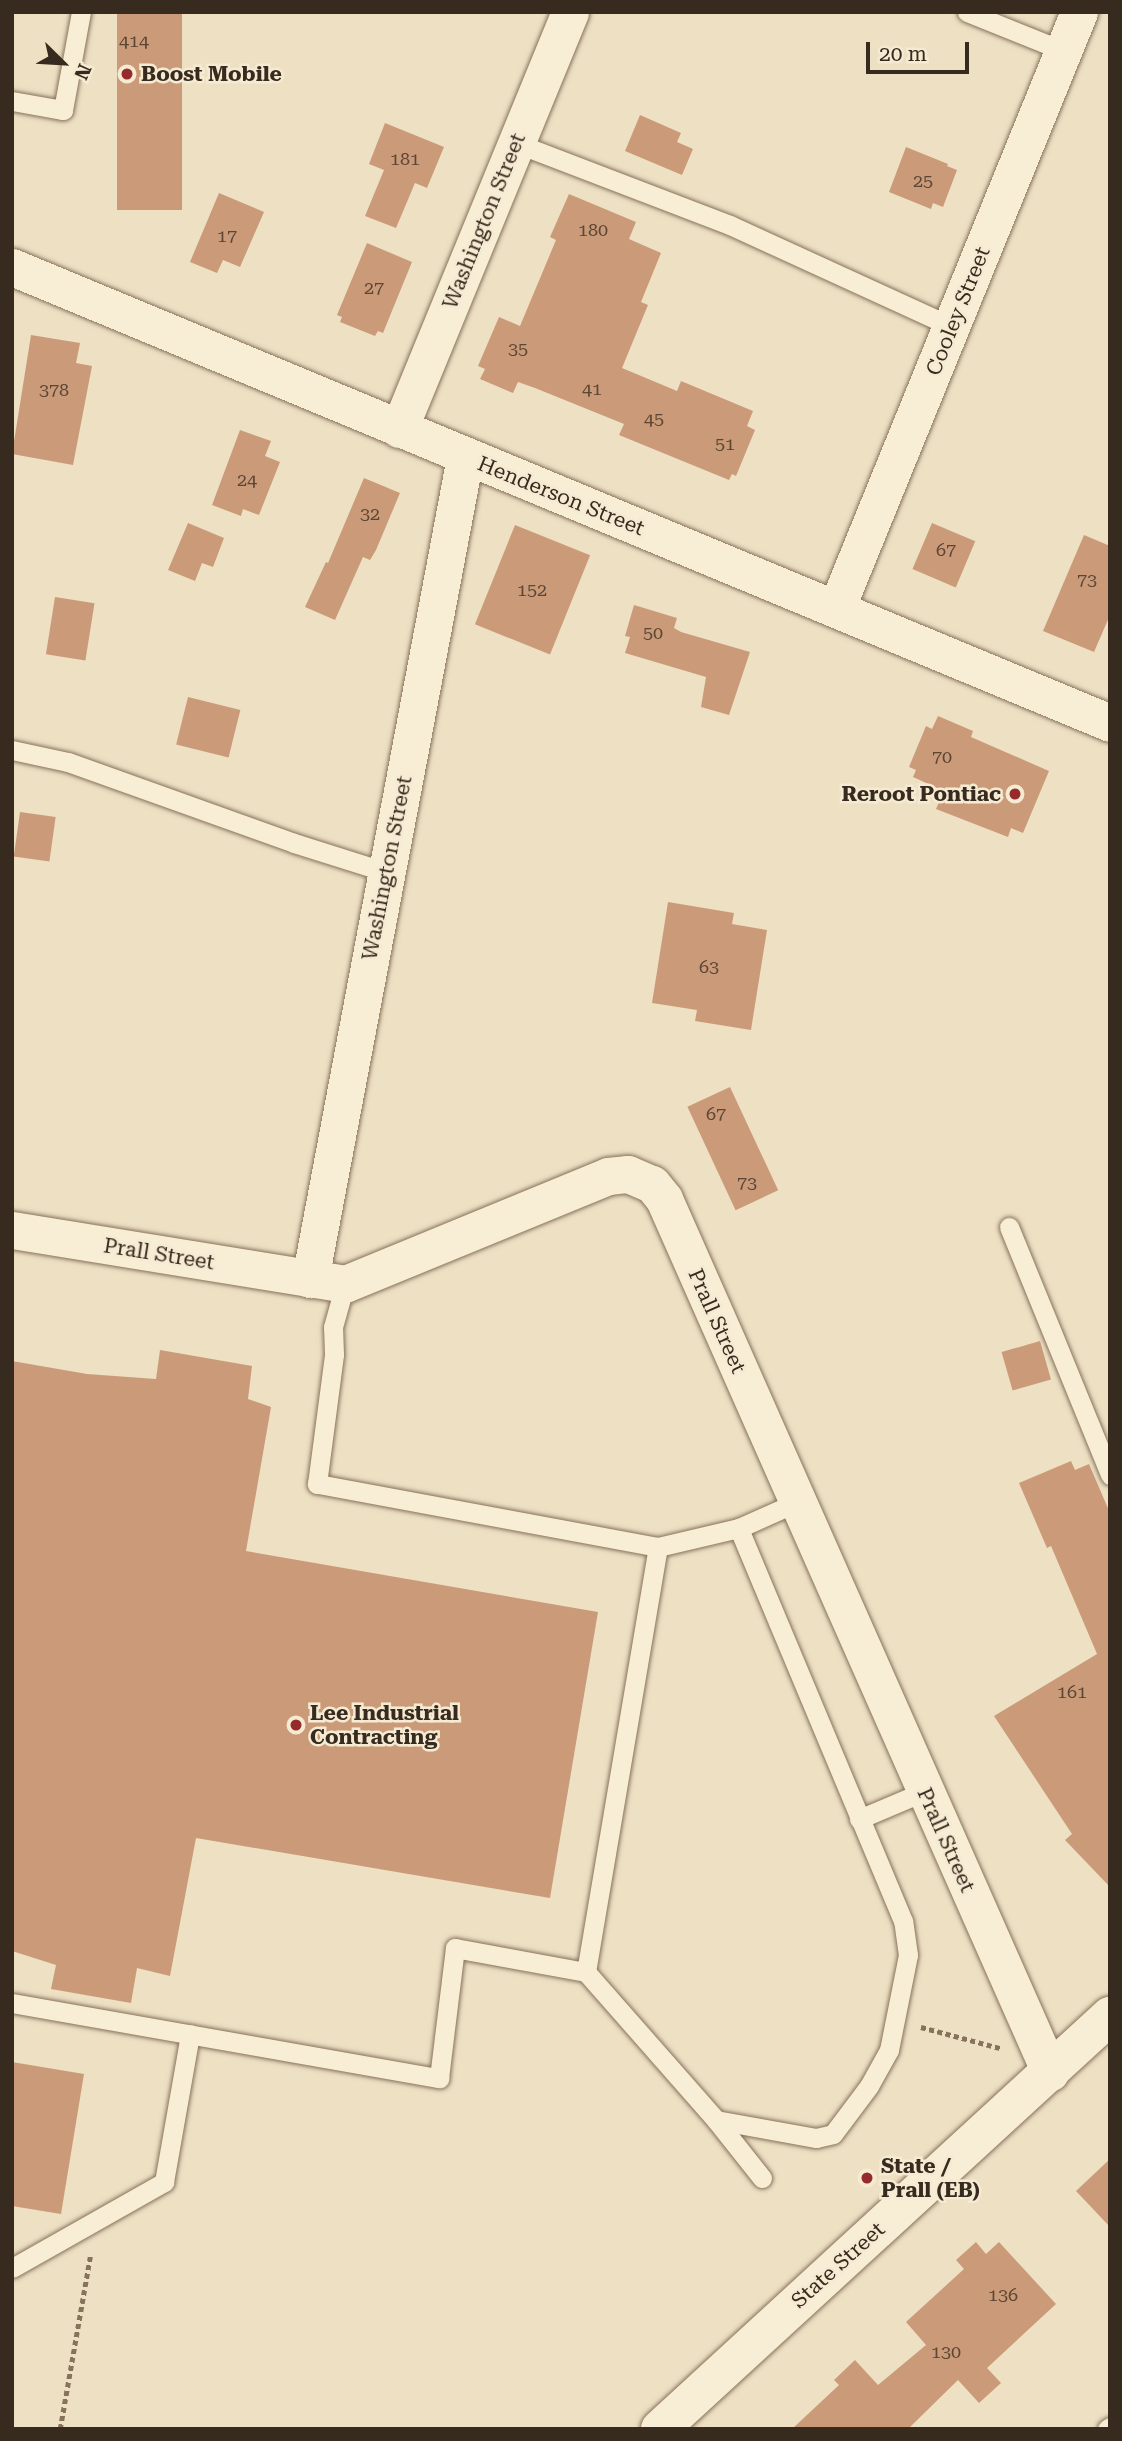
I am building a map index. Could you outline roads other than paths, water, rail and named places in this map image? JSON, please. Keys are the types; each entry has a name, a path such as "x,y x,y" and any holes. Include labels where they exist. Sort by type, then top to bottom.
{"main road":[{"name":"State Street","path":"660,2429 1110,2016"}],"street":[{"name":"Washington Street","path":"399,429 569,12"},
{"name":"Cooley Street","path":"836,609 1079,12"},
{"name":"Henderson Street","path":"12,267 1110,723"},
{"name":"Washington Street","path":"310,1279 465,457"},
{"name":"Prall Street","path":"12,1230 345,1284 608,1176 628,1174 641,1177 652,1184 664,1199 1049,2072"}],"lane":[{"path":"12,101 63,110 81,12"},
{"path":"967,12 1064,51"},
{"path":"516,143 730,225 951,326"},
{"path":"12,750 68,762 294,843 386,872"},
{"path":"1009,1227 1110,1475"},
{"path":"345,1284 333,1327 334,1354 317,1484 658,1547 739,1528 797,1502"},
{"path":"716,2120 816,2138 833,2134 869,2086 889,2050 908,1955 903,1921 739,1528"},
{"path":"586,1972 658,1547"},
{"path":"859,1819 925,1791"},
{"path":"12,2003 439,2078 455,1948 586,1972 716,2120 762,2178"},
{"path":"12,2268 164,2182 190,2034"}],"place":[{"name":"Boost Mobile","path":"127,74"},
{"name":"Reroot Pontiac","path":"1015,794"},
{"name":"Lee Industrial Contracting","path":"296,1725"},
{"name":"State / Prall (EB)","path":"867,2178"}]}
